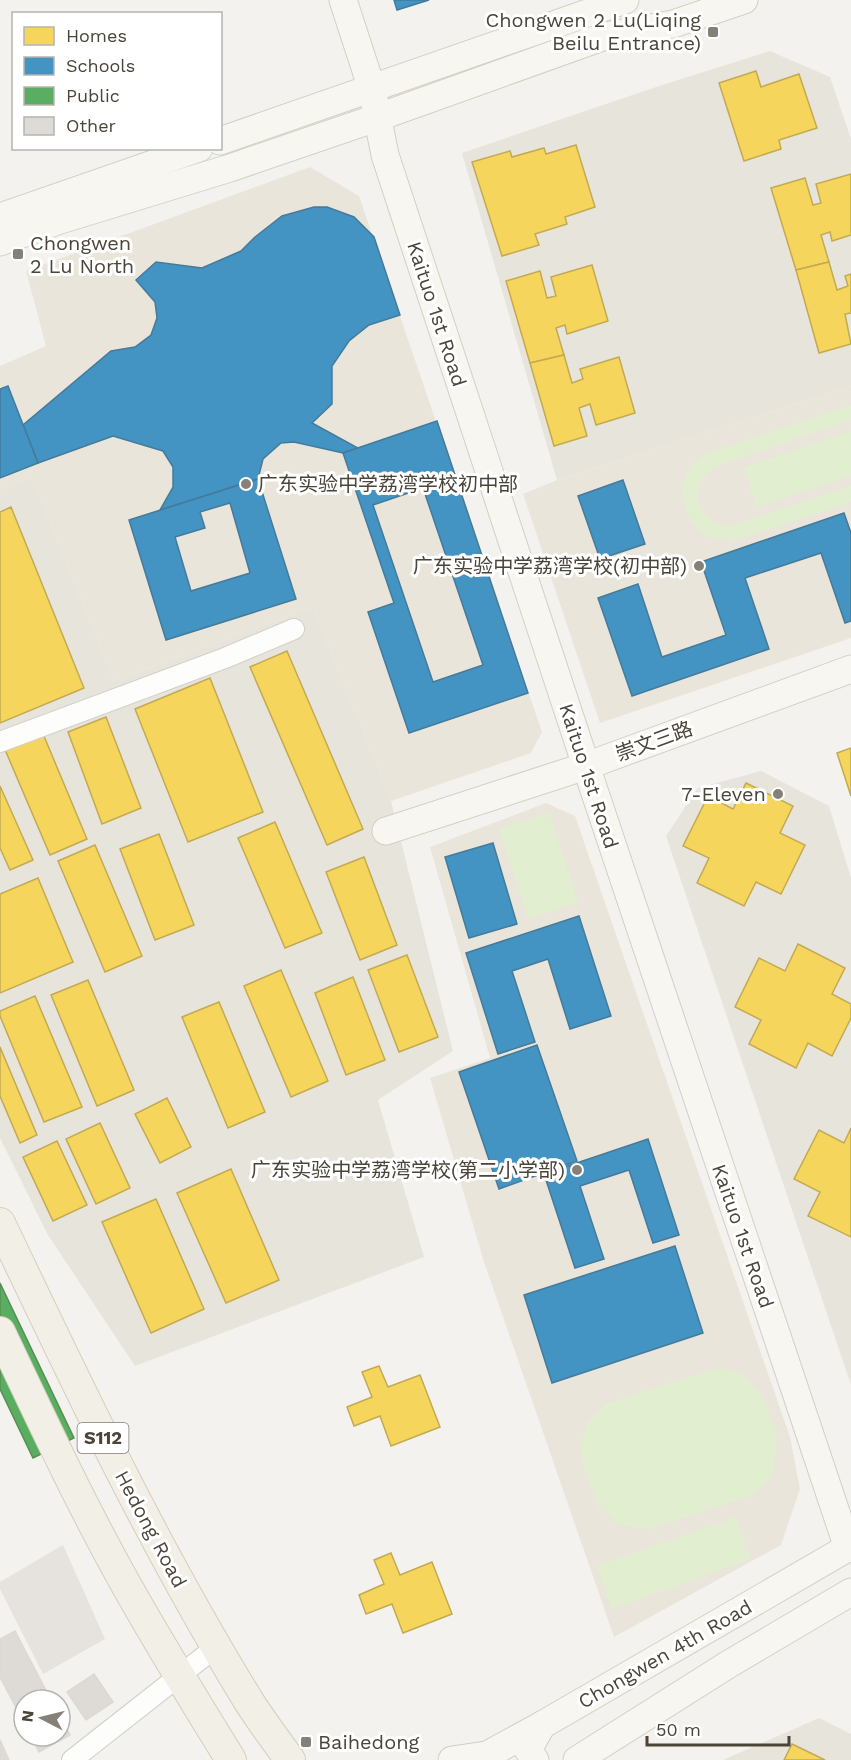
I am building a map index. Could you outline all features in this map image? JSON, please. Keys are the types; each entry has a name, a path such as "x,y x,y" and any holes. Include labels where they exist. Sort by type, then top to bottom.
{"main road":[{"name":"Kaituo 1st Road","path":"343,0 372,89 385,155 586,766 849,1547"},
{"path":"222,140 625,0"},
{"path":"673,24 687,4 686,0"},
{"path":"0,242 57,221 230,168 605,36 673,24 744,0"},
{"path":"0,217 193,150"},
{"name":"崇文三路","path":"386,831 586,766 851,669"},
{"name":"Hedong Road","path":"0,1223 135,1501 178,1583 249,1702 293,1758"},
{"name":"S112","path":"0,1332 59,1456 118,1570 231,1760"},
{"name":"Chongwen 4th Road","path":"452,1760 482,1758 849,1547"},
{"name":"Chongwen 4th Road","path":"577,1760 729,1664 851,1592"},
{"path":"535,1760 528,1750 542,1725"}],"street":[{"path":"0,742 225,658 294,629"},
{"path":"72,1760 216,1647"}],"shaded area":[{"path":"770,51 830,77 851,139 851,386 557,480 462,153"},
{"name":"广东实验中学荔湾学校初中部","path":"310,167 359,196 542,732 531,753 391,801 313,607 114,681 32,478 0,490 0,366 46,346 26,271"},
{"name":"广东实验中学荔湾学校(初中部)","path":"851,386 851,638 600,723 523,494 557,480"},
{"path":"32,478 114,681 313,607 391,801 453,1051 378,1100 424,1257 135,1366 48,1235 0,1138 0,490"},
{"path":"761,771 829,806 851,878 851,1385 666,836 698,788"},
{"name":"广东实验中学荔湾学校(第二小学部)","path":"546,803 575,816 790,1437 800,1489 781,1545 614,1637 484,1262 430,1078 490,1058 430,847"},
{"path":"63,1545 105,1639 43,1674 0,1589 0,1582"},
{"path":"819,1718 851,1734 851,1760 723,1760"}],"green space":[{"path":"851,405 851,420 717,466 700,483 698,502 709,518 731,526 851,486 851,502 735,540 717,539 698,530 687,512 683,491 684,481 694,462 705,454"},
{"path":"851,431 851,476 757,507 744,467"},
{"path":"549,813 578,902 528,919 499,829"},
{"path":"714,1369 728,1369 745,1376 763,1398 777,1437 774,1469 764,1485 748,1497 651,1529 629,1527 614,1521 598,1507 583,1464 580,1446 589,1420 608,1403"},
{"path":"736,1517 751,1559 611,1609 597,1566"}],"building: Homes":[{"path":"756,71 761,87 799,74 817,128 779,140 781,149 744,161 719,83"},
{"path":"576,145 595,207 565,217 567,224 535,234 539,245 502,256 472,162 510,151 512,157 544,148 546,154"},
{"path":"851,174 851,235 832,241 830,232 821,235 829,262 796,270 771,188 805,178 813,205 821,203 816,184"},
{"path":"829,262 837,290 848,286 845,276 851,274 851,313 845,314 851,344 819,353 796,270"},
{"path":"592,265 608,321 567,334 565,325 556,328 564,355 530,363 506,281 540,271 547,298 556,296 551,277"},
{"path":"564,355 572,383 583,379 580,369 619,357 635,413 596,425 590,404 579,408 587,436 554,446 530,363"},
{"path":"11,507 84,688 0,723 0,512"},
{"path":"287,651 363,829 327,845 250,667"},
{"path":"210,678 263,812 188,842 135,709"},
{"path":"106,717 141,808 102,824 68,732"},
{"path":"41,729 87,839 50,855 3,745"},
{"path":"851,748 851,796 837,753"},
{"path":"746,783 793,806 780,833 805,845 781,894 756,882 744,906 697,883 709,858 683,846 708,796 733,809"},
{"path":"0,786 33,860 10,870 0,848"},
{"path":"275,822 322,933 285,948 238,838"},
{"path":"159,834 194,925 155,940 120,849"},
{"path":"95,845 142,956 105,972 58,861"},
{"path":"364,857 397,945 360,960 326,872"},
{"path":"38,878 73,962 0,993 0,894"},
{"path":"798,944 845,968 832,994 851,1004 851,1018 832,1056 808,1043 796,1068 749,1044 761,1020 735,1007 759,958 785,971"},
{"path":"407,955 438,1037 399,1052 368,970"},
{"path":"281,970 328,1081 291,1097 244,986"},
{"path":"353,977 385,1060 346,1075 315,993"},
{"path":"88,980 134,1090 97,1106 51,995"},
{"path":"35,996 82,1107 44,1122 0,1016 0,1011"},
{"path":"219,1002 265,1112 228,1128 182,1017"},
{"path":"0,1047 37,1135 20,1143 0,1096"},
{"path":"167,1098 191,1147 160,1163 135,1114"},
{"path":"100,1123 130,1188 96,1204 66,1139"},
{"path":"851,1128 851,1237 808,1216 820,1192 794,1179 819,1130 844,1143"},
{"path":"57,1141 87,1205 53,1221 23,1157"},
{"path":"231,1169 279,1280 226,1303 177,1193"},
{"path":"156,1199 204,1309 151,1333 102,1222"},
{"path":"379,1366 388,1387 420,1375 440,1427 391,1446 380,1416 354,1426 347,1407 372,1397 362,1372"},
{"path":"391,1553 400,1575 432,1562 452,1614 403,1633 392,1604 366,1614 359,1595 384,1584 374,1560"},
{"path":"792,1744 825,1760 784,1760"}],"building: Schools":[{"path":"394,0 429,0 397,10"},
{"path":"314,207 327,207 354,217 374,237 400,315 369,325 349,341 332,366 332,404 312,423 358,448 343,453 294,442 281,443 263,459 258,479 160,510 173,487 173,467 163,451 113,436 38,463 23,425 111,351 135,347 151,335 157,318 155,302 136,280 156,262 202,268 241,251 282,216"},
{"path":"8,386 38,463 0,478 0,389"},
{"path":"437,421 528,693 409,733 368,612 394,603 343,453","holes":["423,488 483,665 433,682 373,505"]},
{"path":"258,479 296,599 166,640 129,520","holes":["230,503 250,573 191,591 175,537 205,528 200,512"]},
{"path":"623,480 645,544 600,559 578,496"},
{"path":"844,513 851,533 851,621 845,623 821,553 745,578 769,649 632,696 598,598 638,584 662,657 726,635 701,562"},
{"path":"493,843 517,924 469,938 445,857"},
{"path":"579,916 611,1016 570,1029 548,959 512,971 535,1042 498,1054 466,953"},
{"path":"537,1045 577,1161 499,1189 459,1072"},
{"path":"648,1139 679,1235 653,1243 629,1170 580,1186 604,1259 575,1268 544,1174"},
{"path":"675,1246 703,1333 552,1383 524,1295"}],"building: Public":[{"path":"0,1283 74,1438 33,1458 0,1389"}],"building: Other":[{"path":"15,1631 45,1688 12,1688 12,1700 0,1677 0,1639"},
{"path":"94,1674 113,1702 86,1720 72,1699 72,1689"},
{"path":"0,1740 9,1760 0,1760"}],"place":[{"name":"Chongwen 2 Lu(Liqing Beilu Entrance)","path":"713,32"},
{"name":"Chongwen 2 Lu North","path":"18,254"},
{"name":"广东实验中学荔湾学校初中部","path":"246,484"},
{"name":"广东实验中学荔湾学校(初中部)","path":"699,566"},
{"name":"7-Eleven","path":"778,794"},
{"name":"广东实验中学荔湾学校(第二小学部)","path":"577,1170"},
{"name":"Baihedong","path":"306,1742"}]}
